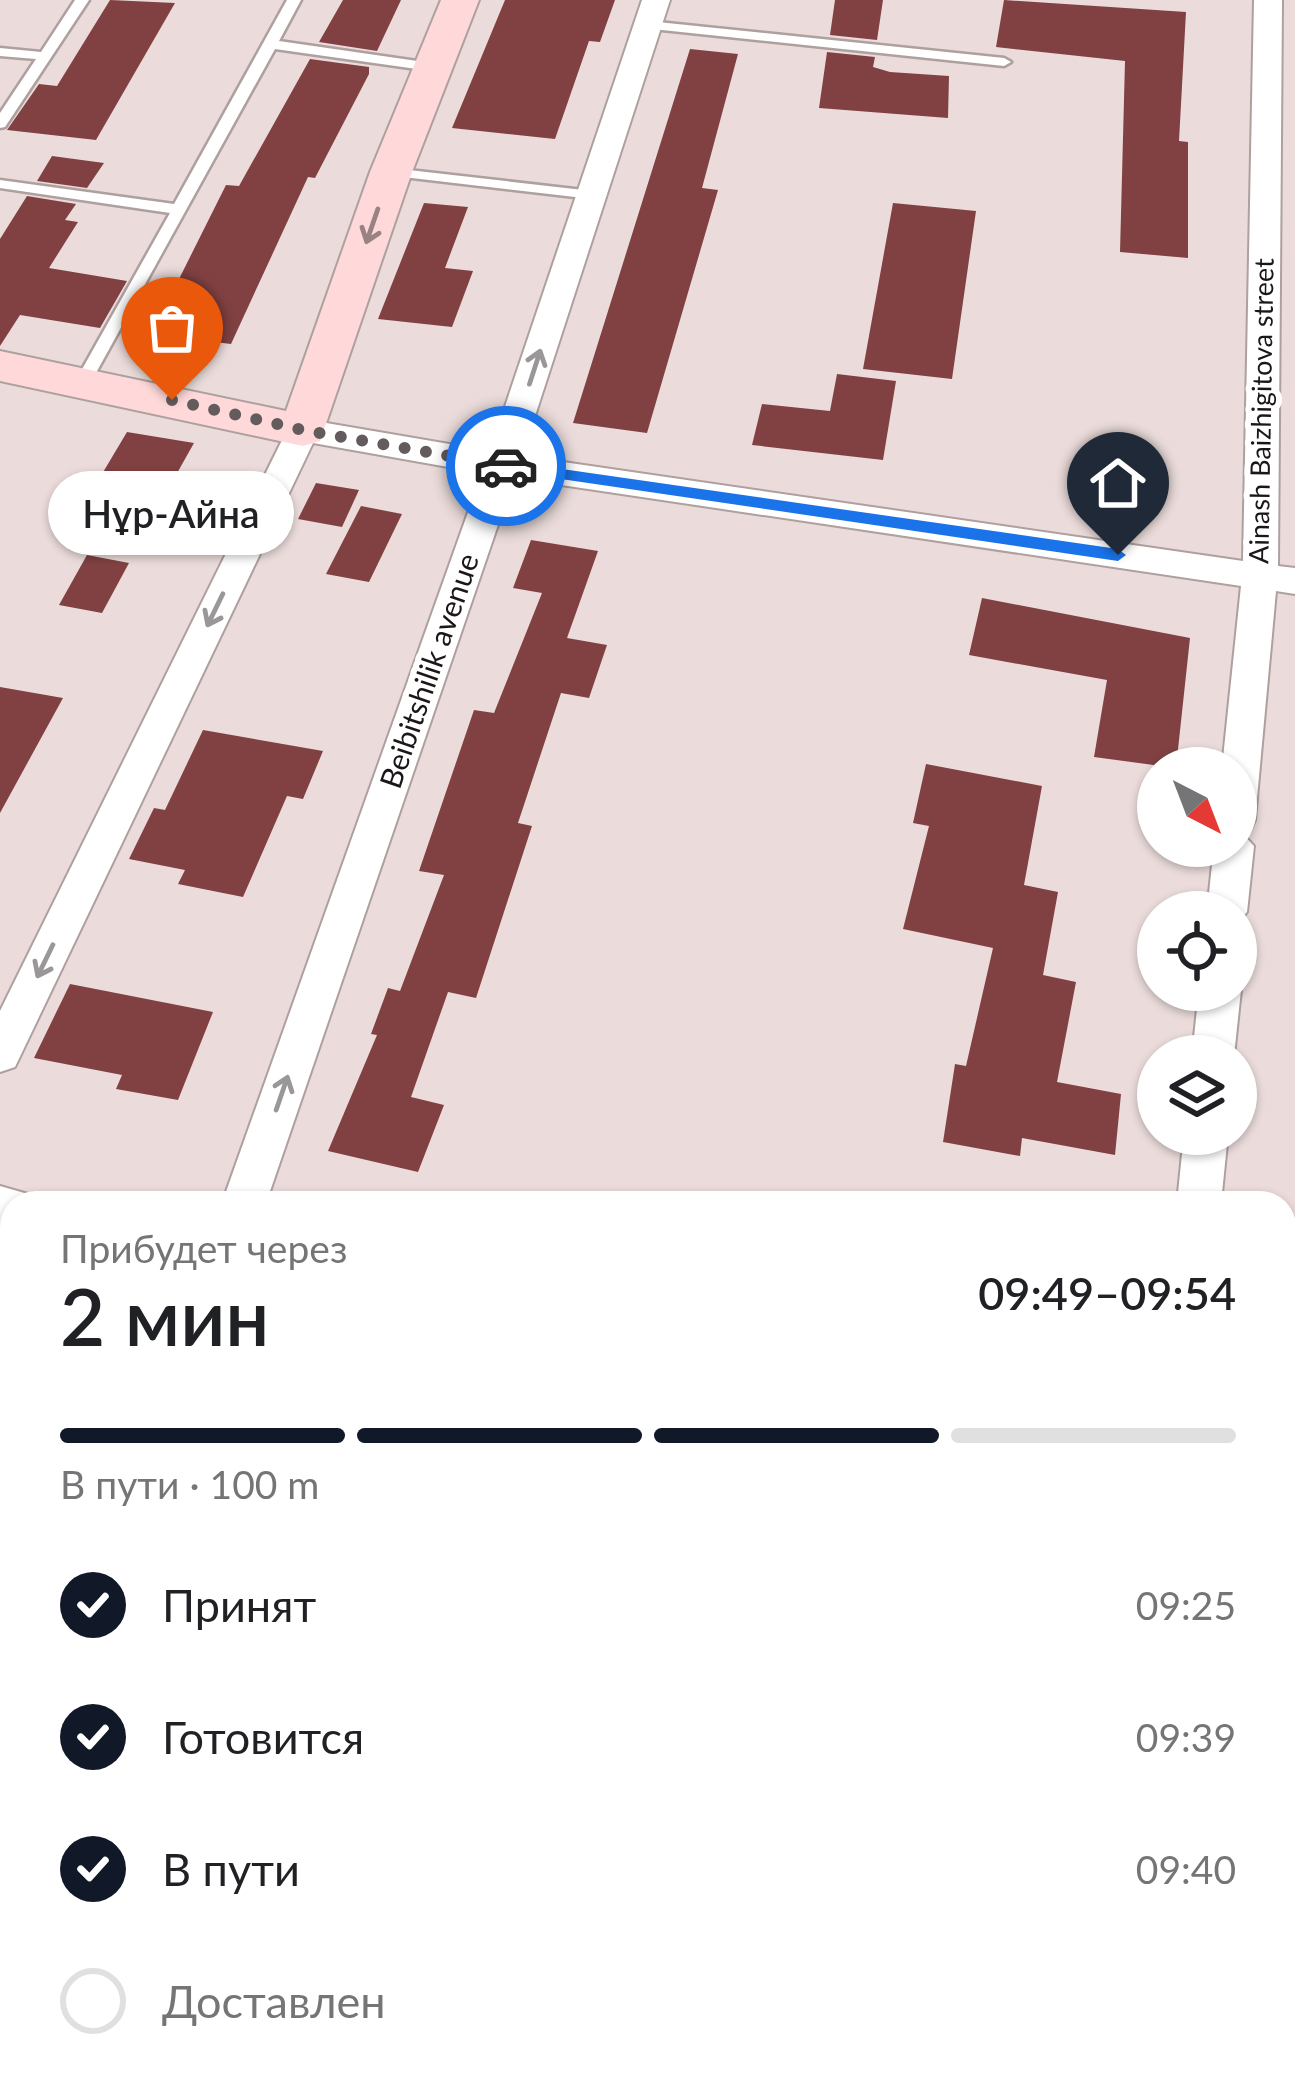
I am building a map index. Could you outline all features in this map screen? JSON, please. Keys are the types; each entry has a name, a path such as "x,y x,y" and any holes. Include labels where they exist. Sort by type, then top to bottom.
{"street":[{"path":"0,1054 303,430 391,172 460,0"},
{"name":"Ainash Baizhigitova street","path":"1243,747 1260,576 1268,0"},
{"name":"Beibitshilik avenue","path":"248,1191 502,465 652,13"},
{"path":"0,366 84,380 303,430 502,465 1295,581"},
{"path":"1200,1191 1204,1155"}],"lane":[{"path":"0,124 82,0"},
{"path":"84,380 294,0"},
{"path":"652,13 1004,62"},
{"path":"271,44 430,68"},
{"path":"0,52 44,56"},
{"path":"391,172 592,195"},
{"path":"0,184 175,209"}],"building":[{"path":"110,0 175,3 96,140 7,130 39,84 57,86"},
{"path":"343,0 401,0 377,51 319,42"},
{"path":"505,0 615,0 600,42 589,41 555,139 452,128"},
{"path":"835,0 883,0 877,40 830,35"},
{"path":"1004,0 1186,12 1179,141 1188,142 1188,258 1120,252 1125,61 996,47"},
{"path":"690,49 738,54 702,188 718,190 647,433 573,423"},
{"path":"827,52 875,57 873,67 890,72 949,76 948,118 819,108"},
{"path":"310,59 369,67 369,74 315,178 308,177 231,344 124,331 150,285 174,289 226,185 239,186"},
{"path":"52,156 104,163 87,188 37,181"},
{"path":"27,196 76,204 65,220 78,222 49,268 127,281 100,328 20,315 0,346 0,239"},
{"path":"424,203 468,207 445,268 473,271 452,327 378,319"},
{"path":"893,203 976,211 952,379 863,369"},
{"path":"837,374 896,381 883,460 752,445 762,404 830,411"},
{"path":"127,432 194,443 167,491 99,479"},
{"path":"316,483 359,490 342,527 298,519"},
{"path":"361,506 402,514 369,582 326,574"},
{"path":"531,540 598,551 567,638 607,645 589,698 561,693 518,823 532,826 476,998 448,992 411,1097 444,1105 418,1172 328,1151 377,1035 371,1034 388,988 400,991 444,875 419,871 474,710 494,713 542,593 513,588"},
{"path":"87,555 129,563 102,613 59,605"},
{"path":"982,598 1190,638 1178,747 1137,747 1137,763 1094,757 1107,680 969,655"},
{"path":"0,687 63,698 0,813"},
{"path":"203,730 323,751 303,799 287,796 243,897 178,884 185,870 129,859 154,808 165,810"},
{"path":"926,764 1042,786 1024,885 1058,892 1043,975 1076,982 1057,1082 1121,1094 1115,1155 1022,1138 1020,1156 943,1142 955,1064 966,1066 993,948 903,929 929,826 913,823"},
{"path":"70,984 213,1012 178,1100 116,1089 122,1075 34,1058"}],"way so far":[{"path":"172,400 303,430 506,466"}],"place":[{"name":"Нұр-Айна","path":"172,400"}],"route":[{"path":"506,466 1118,555"}]}
